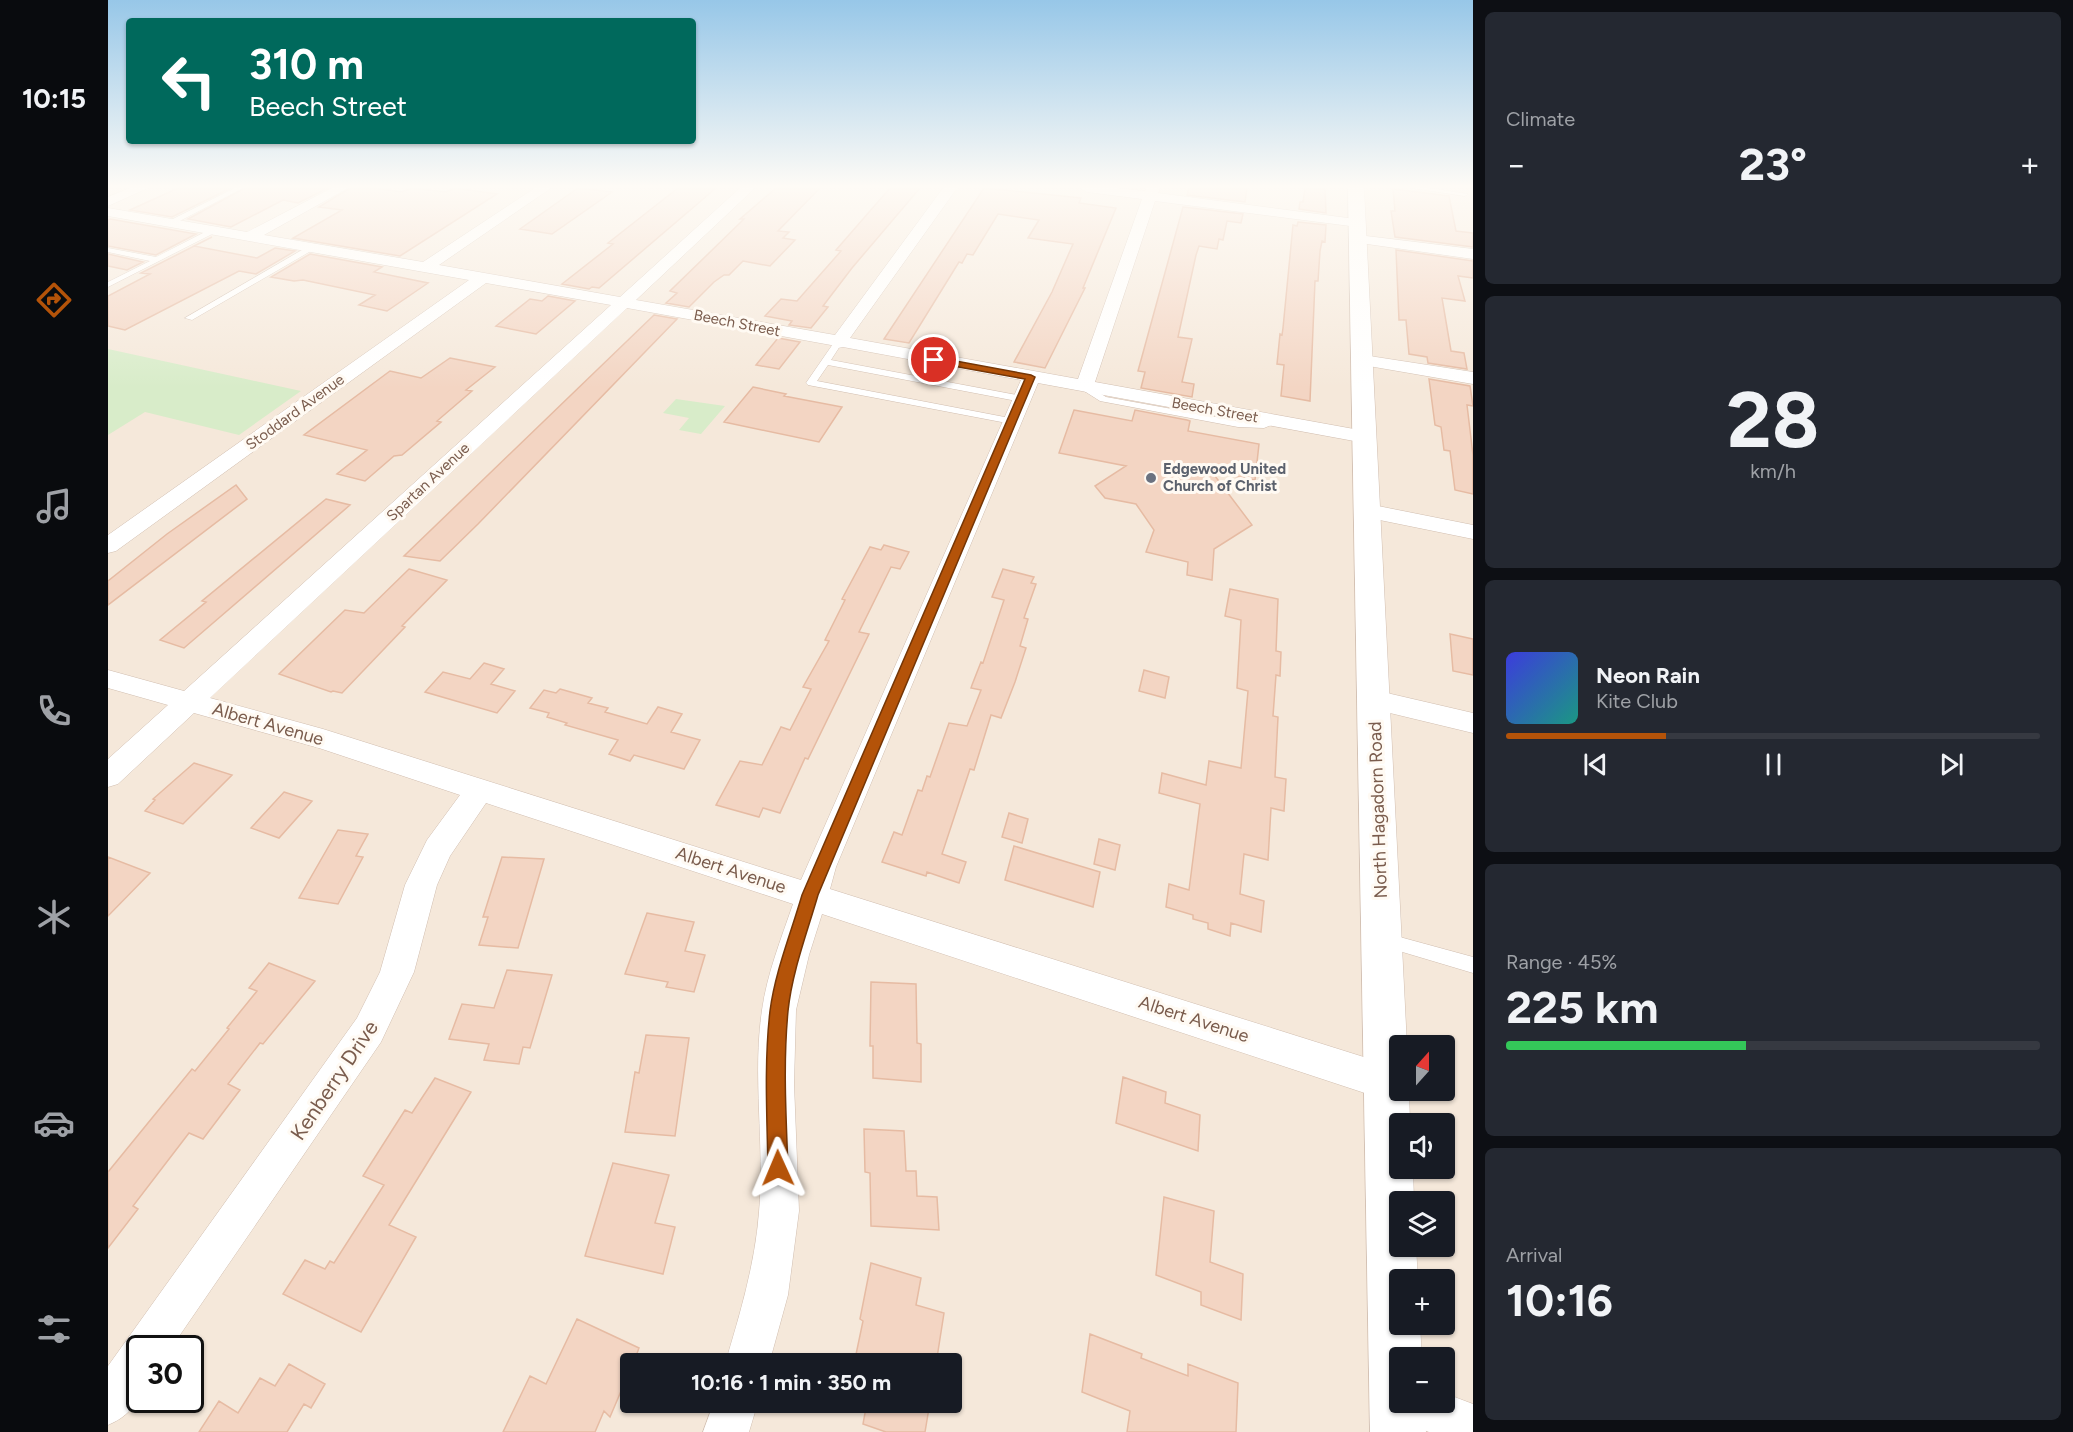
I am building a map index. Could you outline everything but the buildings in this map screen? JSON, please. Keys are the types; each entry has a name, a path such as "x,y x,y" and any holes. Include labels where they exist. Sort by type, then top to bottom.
{"street":[{"name":"Beech Street","path":"351,255 622,302 838,343 1022,399 1084,387 1365,437"},
{"path":"425,268 445,255"},
{"name":"Spartan Avenue","path":"108,776 674,255"},
{"path":"838,343 902,255"},
{"path":"1084,387 1130,255"},
{"name":"North Hagadorn Road","path":"1359,255 1386,1082 1398,1347"},
{"name":"Stoddard Avenue","path":"108,546 482,278"},
{"path":"1363,360 1473,378"},
{"path":"750,1353 767,1295 779,1210 776,1084 779,1010 792,955 810,895 1022,399"},
{"path":"1368,511 1473,532"},
{"name":"Albert Avenue","path":"108,679 323,739 1386,1082"},
{"path":"1374,700 1473,723"},
{"name":"Kenberry Drive","path":"155,1335 369,1030 397,972 421,885 438,849 478,790"},
{"path":"108,1403 126,1378"},
{"path":"726,1432 732,1413"},
{"path":"1420,1413 1473,1427"}],"lane":[{"path":"132,255 157,260"},
{"path":"108,285 167,255"},
{"path":"189,318 300,255"},
{"path":"838,343 811,383 1022,399"},
{"path":"825,362 1022,399"},
{"path":"1383,940 1473,965"}],"shaded area":[{"path":"108,255 1355,255 1359,433 1389,1347 1389,1413 1391,1413 1392,1432 108,1432"},
{"path":"1365,255 1473,255 1473,1432 1426,1432 1425,1413 1455,1413 1455,1347 1422,1347 1421,1335 1455,1335 1455,1269 1418,1269 1417,1257 1455,1257 1455,1191 1414,1191 1413,1179 1455,1179 1455,1113 1410,1113 1409,1101 1455,1101 1455,1035 1405,1035"}],"green space":[{"path":"108,349 301,391 239,435 145,412 108,435"},
{"path":"676,399 725,406 701,434 679,430 689,418 663,413"}],"place":[{"name":"Edgewood United Church of Christ","path":"1151,478"}],"route":[{"path":"778,1168 776,1084 779,1010 810,895 1031,377 934,360"}]}
